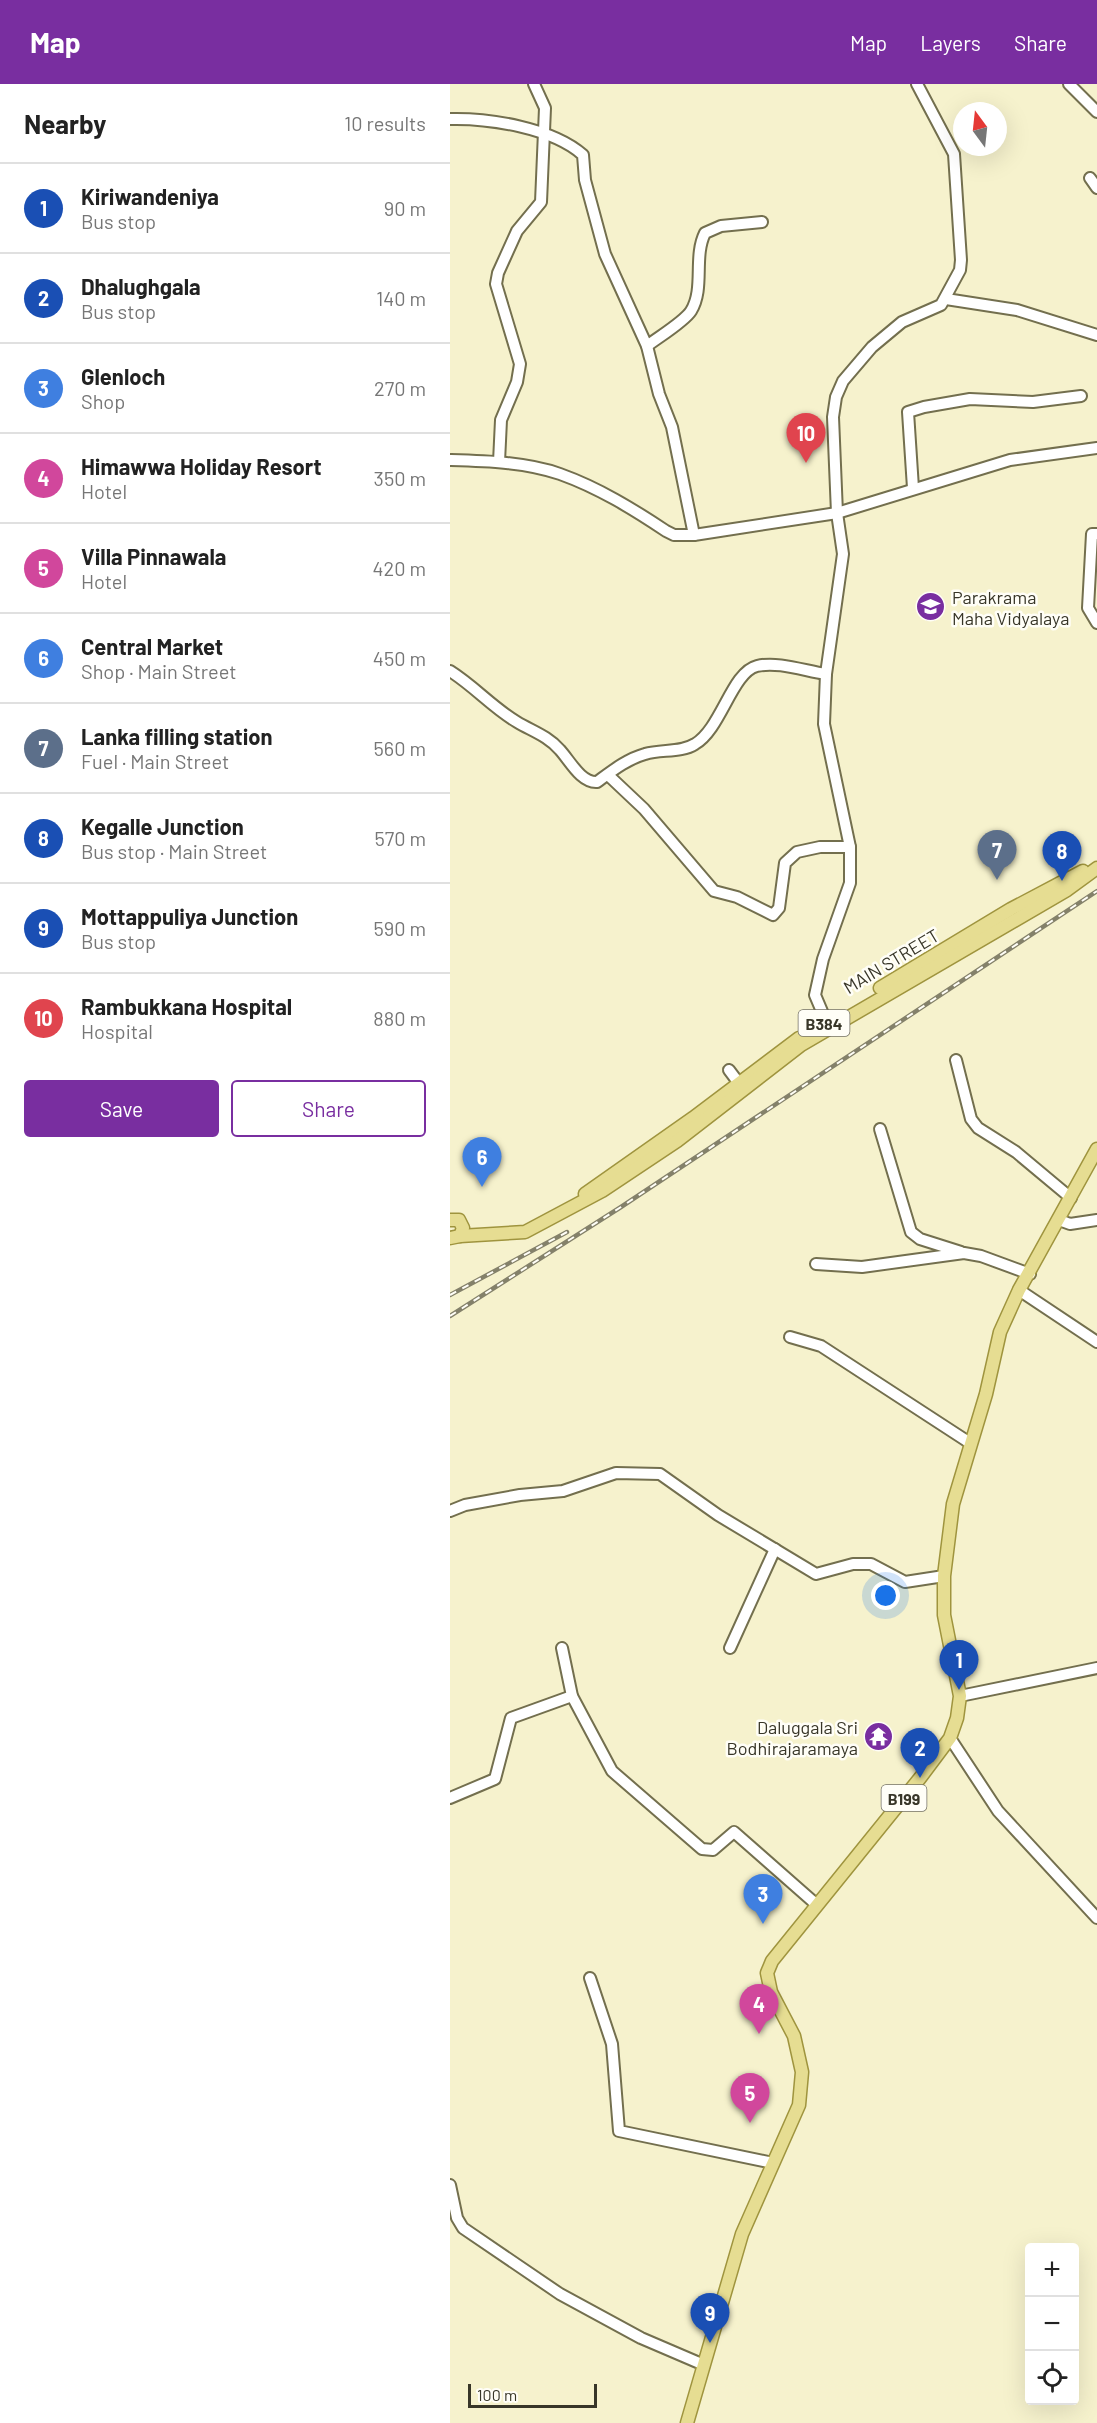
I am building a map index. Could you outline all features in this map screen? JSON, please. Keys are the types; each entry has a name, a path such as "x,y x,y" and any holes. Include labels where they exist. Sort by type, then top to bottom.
{"main road":[{"name":"MAIN STREET","path":"568,1208 596,1185 693,1118 782,1049 827,1025 1011,909 1062,881 1097,866"},
{"name":"MAIN STREET","path":"455,1237 525,1232 602,1191 677,1141 827,1025"},
{"name":"B199","path":"687,2423 742,2234 799,2105 802,2072 794,2036 771,1992 767,1973 772,1961 950,1738 957,1718 960,1696 944,1615 944,1576 953,1504 986,1394 1000,1332 1019,1290 1030,1274 1097,1149"},
{"name":"MAIN STREET","path":"456,1221 491,1235"},
{"path":"455,1237 463,1228 456,1221"}],"street":[{"path":"499,462 501,420 517,382 520,364 515,340 498,297 496,284 498,273 517,231 541,202 545,108 534,84"},
{"path":"827,1025 815,995 823,959 850,883 850,847 824,724 826,674 843,555 837,513 833,417 836,397 843,381 872,347 902,322 941,305 960,270 961,260 954,154 917,84"},
{"path":"1069,84 1097,112"},
{"path":"450,119 499,122 544,135 574,147 583,155 585,180 605,254 646,346 659,394 672,427 694,535"},
{"path":"1090,178 1097,188"},
{"path":"646,346 691,312 697,290 699,244 705,233 721,226 762,222"},
{"path":"946,299 1017,310 1097,335"},
{"path":"913,489 908,412 924,406 970,399 1034,402 1081,396"},
{"path":"450,460 499,462 559,473 622,501 674,535 694,535 837,513 1010,460 1097,448"},
{"path":"1097,534 1092,534 1088,608 1097,623"},
{"path":"450,671 516,722 543,735 558,748 580,774 592,782 597,782 646,753 696,744 718,722 740,680 755,666 771,665 826,674"},
{"path":"608,775 644,809 714,891 737,897 767,914 773,915 779,908 785,863 797,852 820,847 850,847"},
{"path":"956,1060 971,1119 978,1128 1016,1152 1071,1198"},
{"path":"729,1070 738,1082"},
{"path":"880,1129 911,1232 920,1239 981,1256 1030,1274"},
{"path":"1059,1220 1070,1224 1097,1220"},
{"path":"816,1264 862,1267 964,1253"},
{"path":"1019,1290 1097,1342"},
{"path":"790,1337 821,1346 970,1443"},
{"path":"450,1511 465,1505 520,1495 563,1491 616,1473 660,1474 718,1515 816,1574 853,1564 871,1564 905,1582 944,1576"},
{"path":"730,1648 775,1549"},
{"path":"562,1648 573,1696 612,1771 702,1849 713,1850 734,1832 817,1905"},
{"path":"960,1696 1097,1668"},
{"path":"450,1798 495,1779 511,1718 573,1696"},
{"path":"950,1738 998,1811 1097,1918"},
{"path":"590,1978 612,2044 619,2131 773,2163"},
{"path":"450,2185 457,2218 463,2228 560,2294 641,2338 704,2365"}],"railway":[{"path":"450,1316 621,1207 1097,891"},
{"path":"450,1295 567,1232"}],"place":[{"name":"Rambukkana Hospital","path":"806,463"},
{"name":"Parakrama Maha Vidyalaya","path":"931,607"},
{"name":"Lanka filling station","path":"997,880"},
{"name":"Kegalle Junction","path":"1062,881"},
{"name":"Central Market","path":"482,1187"},
{"name":"Kiriwandeniya","path":"959,1690"},
{"name":"Daluggala Sri Bodhirajaramaya","path":"879,1737"},
{"name":"Dhalughgala","path":"920,1778"},
{"name":"Glenloch","path":"763,1924"},
{"name":"Himawwa Holiday Resort","path":"759,2034"},
{"name":"Villa Pinnawala","path":"750,2123"},
{"name":"Mottappuliya Junction","path":"710,2343"}]}
